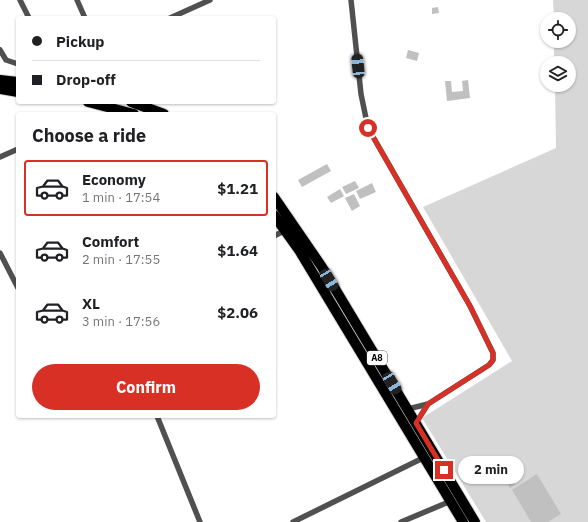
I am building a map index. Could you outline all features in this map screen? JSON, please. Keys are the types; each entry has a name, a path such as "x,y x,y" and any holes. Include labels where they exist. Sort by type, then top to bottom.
{"highway":[{"path":"0,80 16,82"},
{"path":"0,90 16,92"},
{"path":"96,104 126,112"},
{"path":"136,104 158,112"},
{"name":"A8","path":"276,200 322,267 475,522"},
{"name":"A8","path":"276,218 286,230 463,522"}],"street":[{"path":"20,0 28,16"},
{"path":"77,0 84,16"},
{"path":"174,16 210,0"},
{"path":"351,0 362,101 368,128 470,306 493,353 493,360 489,365 428,404 408,409"},
{"path":"0,50 6,60 16,63"},
{"path":"1,156 16,149"},
{"path":"1,156 16,153"},
{"path":"276,235 286,230"},
{"path":"0,253 16,284"},
{"path":"416,423 428,404"},
{"path":"158,418 200,522"},
{"path":"293,522 425,458"},
{"path":"401,522 451,501"}],"shaded area":[{"path":"553,0 588,0 588,522 486,522 422,418 512,361 423,207 556,148 555,92 576,92 576,56 554,56 554,48 576,48 576,12 554,12"}],"building":[{"path":"438,7 439,13 432,14 432,8"},
{"path":"408,50 419,53 417,61 406,58"},
{"path":"468,80 470,98 447,101 445,81 451,81 452,92 463,91 462,81"},
{"path":"327,164 331,171 302,187 298,180"},
{"path":"355,181 359,188 346,194 342,187"},
{"path":"372,183 376,192 360,199 356,191"},
{"path":"340,189 344,196 331,203 327,197"},
{"path":"354,194 360,206 352,211 345,198"},
{"path":"518,461 519,463 515,466 517,469 509,473 515,485 510,488 500,470"},
{"path":"537,474 561,514 548,522 531,522 512,490"}],"route":[{"path":"368,128 470,306 493,353 494,358 489,365 428,404 416,423 444,470"}]}
